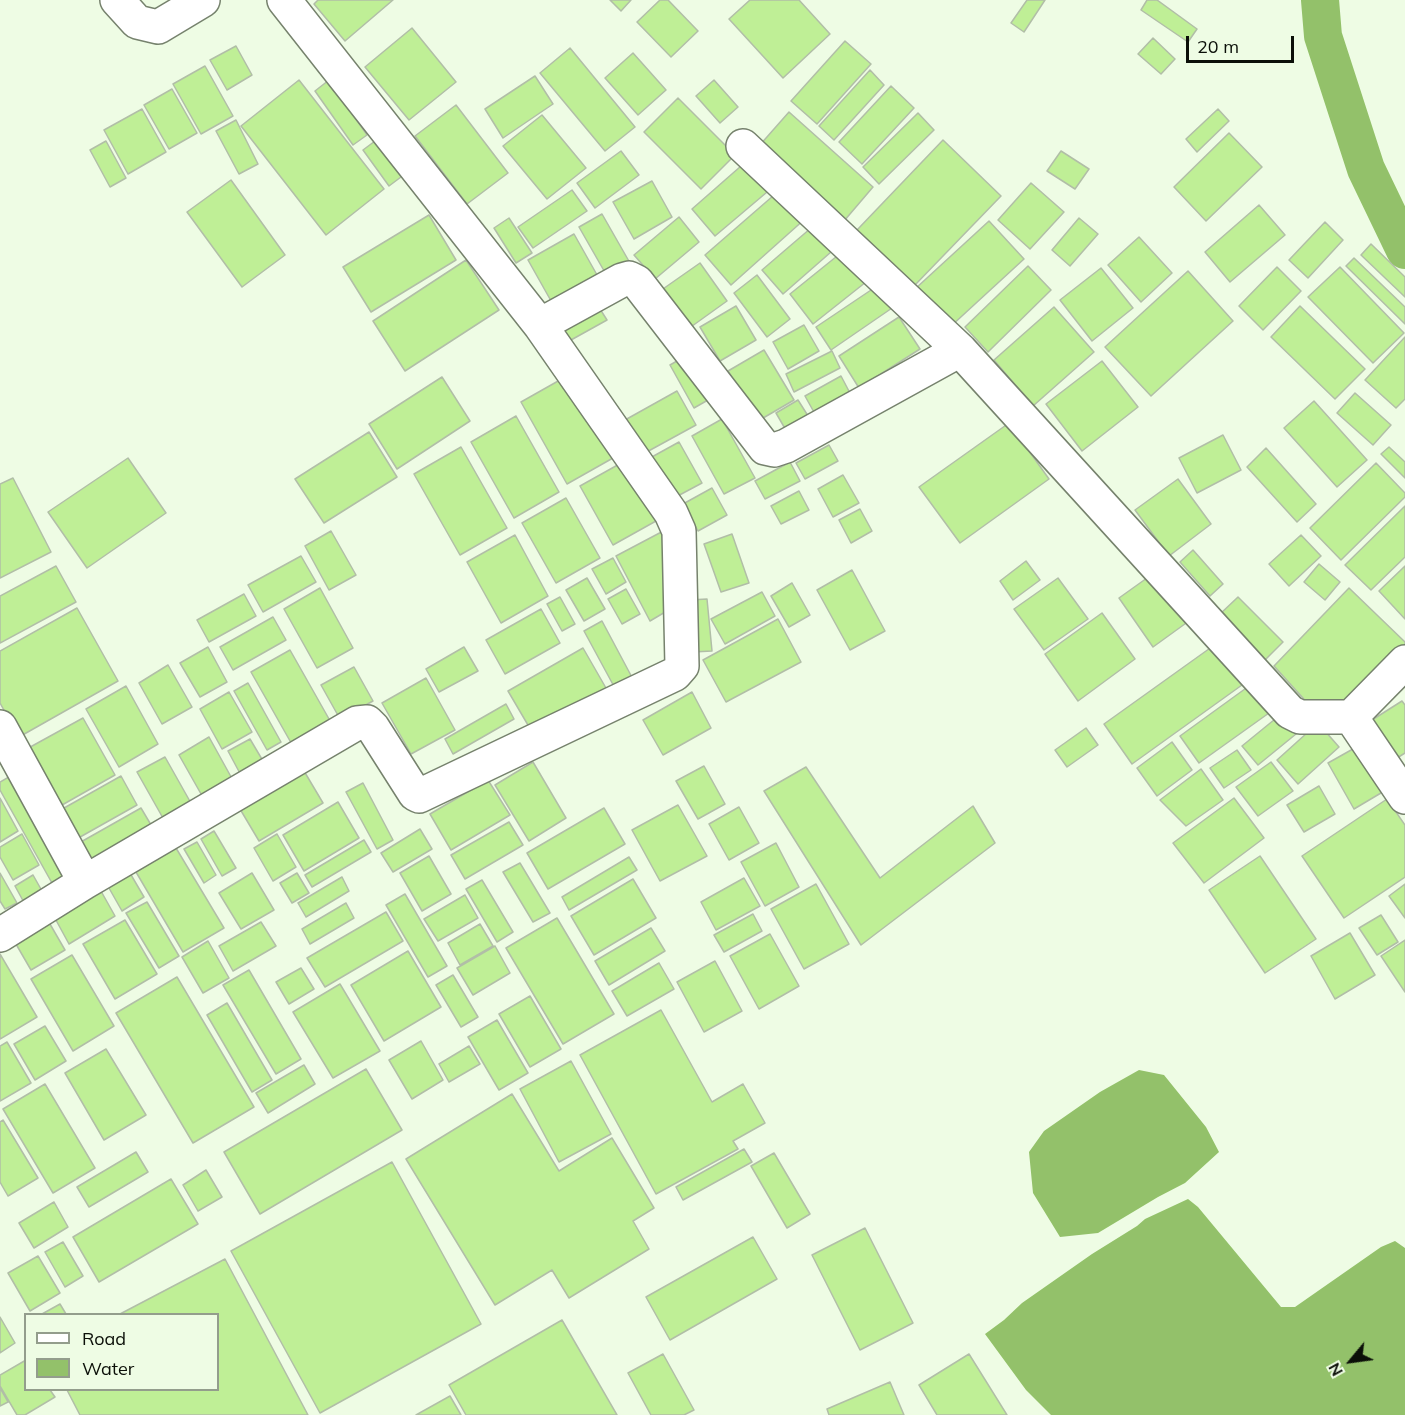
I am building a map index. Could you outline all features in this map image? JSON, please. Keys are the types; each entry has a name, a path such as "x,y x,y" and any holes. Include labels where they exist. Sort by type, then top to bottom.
{"street":[{"path":"117,0 137,22 158,27 203,0"},
{"path":"0,935 85,882 357,723 367,722 373,728 415,794 419,796 675,674 682,666 679,531 671,513 540,325 284,0"},
{"path":"743,146 960,350 1290,712 1300,717 1351,717 1405,662"},
{"path":"540,325 622,280 629,278 637,282 765,448 774,450 960,350"},
{"path":"1351,717 1405,797"},
{"path":"0,727 85,882"}],"water":[{"path":"1139,1070 1164,1075 1206,1127 1219,1152 1185,1183 1098,1233 1060,1237 1033,1193 1029,1152 1044,1131 1100,1092"},
{"path":"1188,1199 1198,1207 1281,1307 1295,1307 1381,1247 1395,1241 1405,1248 1405,1415 1051,1415 1026,1390 985,1334 1022,1303 1092,1254 1145,1219"}],"building":[{"path":"318,0 393,0 345,41 314,4"},
{"path":"610,0 631,0 621,11"},
{"path":"660,0 668,0 698,31 671,57 637,22"},
{"path":"750,0 799,0 830,34 783,78 729,19"},
{"path":"1027,0 1045,0 1024,32 1011,23"},
{"path":"1147,0 1157,0 1197,29 1188,42 1141,10"},
{"path":"412,28 456,82 409,120 365,67"},
{"path":"1153,38 1175,59 1161,74 1138,54"},
{"path":"845,41 871,64 817,124 791,101"},
{"path":"236,46 252,75 227,90 210,60"},
{"path":"570,48 635,127 605,151 540,73"},
{"path":"633,53 666,90 638,115 605,78"},
{"path":"205,66 233,116 201,134 173,84"},
{"path":"870,70 884,85 834,140 819,126"},
{"path":"535,76 553,104 503,138 485,109"},
{"path":"299,80 384,189 326,235 241,126"},
{"path":"329,80 367,135 353,145 315,91"},
{"path":"714,80 738,107 720,123 696,96"},
{"path":"891,86 914,108 862,164 839,142"},
{"path":"172,89 197,133 169,149 144,105"},
{"path":"678,98 735,155 701,189 644,132"},
{"path":"456,105 508,173 467,204 415,136"},
{"path":"142,109 166,152 128,174 104,130"},
{"path":"1218,109 1229,121 1197,152 1186,139"},
{"path":"789,112 873,187 844,221 759,146"},
{"path":"918,113 934,130 879,184 863,167"},
{"path":"542,115 586,168 547,199 503,146"},
{"path":"236,120 258,164 239,174 216,131"},
{"path":"1229,133 1262,167 1206,221 1174,187"},
{"path":"379,138 405,174 389,186 363,150"},
{"path":"943,140 1001,196 915,285 857,230"},
{"path":"106,141 126,178 110,187 90,150"},
{"path":"621,151 639,175 595,208 577,183"},
{"path":"1061,151 1089,169 1075,189 1047,171"},
{"path":"749,159 773,187 715,236 692,209"},
{"path":"231,180 285,255 242,287 187,212"},
{"path":"652,181 672,217 634,239 613,202"},
{"path":"1031,183 1064,212 1030,249 998,220"},
{"path":"781,189 806,218 731,285 705,255"},
{"path":"572,190 587,211 533,248 518,227"},
{"path":"1259,205 1285,235 1230,282 1205,252"},
{"path":"602,214 630,263 607,276 579,227"},
{"path":"429,215 456,260 371,312 343,267"},
{"path":"679,217 699,242 655,279 634,255"},
{"path":"509,218 532,253 516,263 494,228"},
{"path":"1079,218 1098,234 1070,266 1052,250"},
{"path":"989,221 1024,259 950,327 915,289"},
{"path":"818,222 839,245 783,294 762,270"},
{"path":"1325,222 1343,240 1308,278 1289,260"},
{"path":"574,234 601,282 555,308 528,260"},
{"path":"1139,237 1172,273 1141,302 1108,265"},
{"path":"1371,244 1405,277 1405,297 1361,255"},
{"path":"847,248 871,278 813,324 790,294"},
{"path":"1354,258 1405,307 1405,324 1346,266"},
{"path":"466,260 499,310 405,371 373,321"},
{"path":"700,263 727,301 688,329 660,291"},
{"path":"1028,266 1051,290 988,352 965,327"},
{"path":"1277,267 1301,291 1263,330 1239,306"},
{"path":"1340,267 1404,333 1373,363 1308,297"},
{"path":"1101,268 1133,308 1092,341 1060,300"},
{"path":"1188,271 1233,321 1151,396 1105,347"},
{"path":"757,275 790,319 767,337 734,293"},
{"path":"880,284 895,306 831,350 816,327"},
{"path":"736,306 756,340 720,361 700,327"},
{"path":"1300,306 1365,369 1335,399 1271,337"},
{"path":"1054,307 1094,352 1033,406 994,360"},
{"path":"600,309 607,320 562,345 555,333"},
{"path":"899,317 920,349 859,388 839,356"},
{"path":"804,325 819,351 788,369 773,342"},
{"path":"1405,337 1405,399 1396,408 1365,380"},
{"path":"764,350 794,400 758,421 728,371"},
{"path":"832,351 840,368 794,392 786,374"},
{"path":"684,357 708,400 694,408 670,365"},
{"path":"1102,361 1138,407 1082,451 1046,404"},
{"path":"567,376 613,458 567,484 521,402"},
{"path":"841,376 851,395 815,414 805,396"},
{"path":"442,377 470,421 397,469 369,424"},
{"path":"677,391 696,425 643,454 625,420"},
{"path":"1355,393 1391,425 1373,445 1337,413"},
{"path":"798,400 810,419 787,432 776,413"},
{"path":"1314,401 1367,460 1337,487 1284,428"},
{"path":"516,416 559,492 514,518 471,442"},
{"path":"722,419 755,478 724,494 692,436"},
{"path":"1009,423 1049,479 960,543 919,487"},
{"path":"369,432 397,477 324,523 295,479"},
{"path":"1223,435 1241,470 1197,493 1179,458"},
{"path":"679,442 702,483 672,499 650,458"},
{"path":"829,445 838,461 805,479 796,463"},
{"path":"461,447 507,528 460,555 414,474"},
{"path":"1389,447 1405,462 1405,478 1381,454"},
{"path":"1266,448 1316,504 1297,522 1247,467"},
{"path":"128,458 166,513 87,568 48,512"},
{"path":"623,462 656,521 613,545 580,486"},
{"path":"790,462 800,481 765,499 755,481"},
{"path":"1376,463 1405,493 1405,497 1341,560 1310,528"},
{"path":"843,475 859,503 833,517 818,489"},
{"path":"13,478 51,552 0,578 0,484"},
{"path":"1178,479 1211,524 1169,556 1135,510"},
{"path":"712,488 727,515 698,531 683,504"},
{"path":"799,491 809,510 781,524 771,506"},
{"path":"566,498 600,558 556,583 522,523"},
{"path":"1405,506 1405,557 1371,590 1345,565"},
{"path":"860,509 872,531 851,543 839,520"},
{"path":"669,528 677,605 650,621 616,556"},
{"path":"331,531 356,575 329,590 305,546"},
{"path":"732,534 749,583 721,592 704,544"},
{"path":"515,535 548,596 501,623 467,562"},
{"path":"1301,535 1321,556 1289,586 1269,564"},
{"path":"1193,550 1223,584 1210,596 1180,562"},
{"path":"301,556 316,582 263,612 248,585"},
{"path":"613,558 626,582 606,594 592,569"},
{"path":"1026,561 1040,580 1013,600 1000,581"},
{"path":"1319,564 1340,582 1325,600 1304,582"},
{"path":"56,566 76,602 0,643 0,596"},
{"path":"1405,566 1405,619 1379,591"},
{"path":"852,570 885,631 850,650 817,590"},
{"path":"1154,573 1189,621 1153,647 1119,598"},
{"path":"587,578 605,609 584,621 566,590"},
{"path":"1058,578 1088,619 1044,650 1014,609"},
{"path":"792,583 810,615 789,627 771,596"},
{"path":"320,588 353,648 317,668 284,609"},
{"path":"1349,588 1405,642 1405,650 1345,706 1312,708 1274,666"},
{"path":"626,589 640,614 622,624 608,599"},
{"path":"762,592 775,616 725,644 711,619"},
{"path":"244,594 256,616 209,642 197,620"},
{"path":"560,597 575,624 562,631 547,604"},
{"path":"1238,597 1283,642 1265,660 1219,615"},
{"path":"707,599 712,651 693,652 689,600"},
{"path":"77,608 118,681 19,737 0,703 0,651"},
{"path":"541,609 560,643 505,674 486,640"},
{"path":"1102,613 1135,659 1078,701 1045,654"},
{"path":"273,617 286,640 233,670 220,647"},
{"path":"778,619 801,662 726,702 703,660"},
{"path":"602,621 635,683 617,692 584,631"},
{"path":"1213,646 1242,685 1132,764 1104,724"},
{"path":"208,647 227,682 200,697 180,663"},
{"path":"464,647 478,671 439,692 426,669"},
{"path":"583,648 610,695 535,737 508,691"},
{"path":"290,650 333,726 294,748 251,672"},
{"path":"168,665 192,707 162,724 139,683"},
{"path":"354,667 373,701 340,719 321,685"},
{"path":"426,678 455,730 411,754 382,703"},
{"path":"248,683 281,742 267,750 234,691"},
{"path":"126,686 158,744 119,767 86,709"},
{"path":"1249,686 1269,713 1199,763 1180,736"},
{"path":"229,692 252,732 222,749 200,709"},
{"path":"692,692 711,728 663,755 643,720"},
{"path":"1402,701 1405,705 1405,753 1397,758 1372,720"},
{"path":"506,704 514,719 453,754 445,739"},
{"path":"1280,715 1296,734 1258,765 1242,746"},
{"path":"83,718 115,775 55,809 23,751"},
{"path":"1318,723 1339,747 1298,784 1277,760"},
{"path":"1086,728 1098,745 1067,767 1055,750"},
{"path":"209,737 235,784 205,801 179,755"},
{"path":"250,739 266,766 243,779 228,751"},
{"path":"1172,742 1192,770 1157,796 1137,768"},
{"path":"1360,745 1386,790 1354,809 1328,763"},
{"path":"1237,750 1251,770 1224,788 1210,768"},
{"path":"165,757 196,812 168,827 137,772"},
{"path":"533,762 566,818 529,841 495,785"},
{"path":"1271,762 1293,791 1258,816 1236,787"},
{"path":"704,766 725,804 698,819 676,781"},
{"path":"806,767 880,878 973,806 995,843 861,945 764,791"},
{"path":"1201,769 1223,800 1186,826 1160,800"},
{"path":"19,771 80,879 57,892 0,790 0,782"},
{"path":"304,771 323,803 259,841 240,809"},
{"path":"121,776 137,805 73,841 57,812"},
{"path":"488,780 510,815 451,850 430,814"},
{"path":"363,783 393,840 377,849 346,792"},
{"path":"1319,786 1335,814 1304,832 1287,805"},
{"path":"0,798 18,831 0,842"},
{"path":"1234,798 1264,838 1204,883 1173,843"},
{"path":"1387,799 1405,825 1405,877 1344,918 1302,856"},
{"path":"338,802 359,838 304,871 283,835"},
{"path":"678,805 707,856 660,881 632,830"},
{"path":"739,807 759,843 729,860 709,824"},
{"path":"141,808 157,835 88,874 72,847"},
{"path":"604,808 625,844 548,889 527,853"},
{"path":"509,822 523,845 465,879 451,855"},
{"path":"420,829 432,849 393,872 381,853"},
{"path":"214,831 236,868 222,876 201,839"},
{"path":"22,834 39,865 13,880 0,857 0,847"},
{"path":"277,834 296,867 273,881 254,848"},
{"path":"364,840 371,852 312,887 305,875"},
{"path":"197,842 216,875 204,883 184,849"},
{"path":"776,843 799,887 765,906 741,862"},
{"path":"176,848 224,928 183,952 136,872"},
{"path":"429,856 451,894 422,911 400,873"},
{"path":"1260,856 1316,939 1265,973 1209,890"},
{"path":"629,857 637,870 569,910 562,897"},
{"path":"520,863 550,913 533,922 503,872"},
{"path":"127,868 144,897 122,911 105,881"},
{"path":"0,873 17,903 5,909 0,901"},
{"path":"252,873 274,910 241,929 219,893"},
{"path":"297,873 309,893 292,903 280,883"},
{"path":"33,875 46,898 27,908 15,886"},
{"path":"342,877 349,891 306,917 298,903"},
{"path":"744,878 760,906 716,930 701,902"},
{"path":"633,879 656,918 594,955 571,916"},
{"path":"482,880 513,932 497,942 466,889"},
{"path":"97,884 115,916 69,944 51,911"},
{"path":"816,884 849,944 804,969 771,909"},
{"path":"1405,884 1405,918 1389,896"},
{"path":"405,894 447,966 428,977 386,905"},
{"path":"465,895 478,918 438,941 424,919"},
{"path":"147,902 179,956 159,968 126,913"},
{"path":"346,903 354,918 310,944 302,929"},
{"path":"43,912 65,950 31,970 9,932"},
{"path":"386,912 403,941 325,987 307,958"},
{"path":"753,914 762,931 724,952 714,935"},
{"path":"1381,915 1398,942 1377,955 1359,928"},
{"path":"557,918 614,1014 563,1044 506,948"},
{"path":"125,920 157,974 115,999 83,944"},
{"path":"261,922 276,946 233,971 219,946"},
{"path":"480,924 493,946 460,965 448,943"},
{"path":"651,928 665,951 609,985 595,961"},
{"path":"1350,933 1375,975 1335,999 1311,956"},
{"path":"770,934 799,986 759,1009 730,956"},
{"path":"1405,940 1405,992 1381,956"},
{"path":"208,941 229,978 203,993 182,957"},
{"path":"495,946 510,973 473,995 457,968"},
{"path":"408,951 441,1007 384,1041 351,985"},
{"path":"0,954 37,1017 0,1039"},
{"path":"72,955 114,1026 73,1051 31,979"},
{"path":"715,961 742,1011 704,1032 677,982"},
{"path":"659,963 674,989 627,1016 612,991"},
{"path":"301,968 314,989 289,1004 276,982"},
{"path":"249,970 301,1059 276,1074 223,985"},
{"path":"453,975 478,1017 461,1027 436,985"},
{"path":"177,977 254,1107 193,1143 116,1013"},
{"path":"340,984 380,1051 333,1078 293,1012"},
{"path":"530,996 561,1049 530,1067 499,1014"},
{"path":"227,1003 272,1080 252,1092 207,1015"},
{"path":"661,1010 712,1102 743,1084 765,1123 733,1141 738,1149 656,1194 580,1055"},
{"path":"497,1020 528,1073 499,1090 468,1037"},
{"path":"45,1026 66,1061 35,1080 14,1044"},
{"path":"421,1041 443,1080 412,1099 389,1060"},
{"path":"7,1042 31,1083 0,1101 0,1046"},
{"path":"469,1046 480,1064 449,1082 439,1064"},
{"path":"106,1049 146,1115 104,1140 65,1073"},
{"path":"571,1061 611,1134 559,1162 520,1089"},
{"path":"304,1065 315,1084 268,1113 256,1093"},
{"path":"366,1069 402,1130 260,1214 224,1152"},
{"path":"45,1084 95,1168 53,1193 3,1109"},
{"path":"512,1094 559,1171 612,1138 654,1208 633,1221 649,1249 569,1298 552,1270 495,1305 406,1159"},
{"path":"3,1120 38,1178 8,1196 0,1182 0,1122"},
{"path":"744,1149 752,1162 683,1200 676,1187"},
{"path":"136,1152 148,1172 89,1207 77,1187"},
{"path":"774,1153 810,1214 787,1228 751,1166"},
{"path":"392,1162 481,1324 320,1413 231,1251"},
{"path":"206,1170 222,1197 198,1211 183,1185"},
{"path":"171,1179 198,1224 99,1282 73,1237"},
{"path":"54,1202 68,1227 34,1248 19,1223"},
{"path":"865,1228 913,1323 860,1350 812,1255"},
{"path":"753,1237 777,1279 670,1340 646,1297"},
{"path":"63,1242 83,1276 65,1287 45,1252"},
{"path":"38,1256 60,1293 30,1311 8,1273"},
{"path":"225,1259 308,1415 80,1415 68,1391 219,1391 219,1313 122,1313"},
{"path":"60,1304 65,1313 44,1313"},
{"path":"0,1317 15,1343 0,1353"},
{"path":"562,1320 617,1415 466,1415 449,1385"},
{"path":"663,1354 694,1410 684,1415 651,1415 628,1373"},
{"path":"969,1354 1007,1415 937,1415 919,1385"},
{"path":"24,1361 24,1391 51,1391 55,1397 25,1415 17,1415 0,1386 0,1375"},
{"path":"890,1382 904,1415 829,1415 827,1409"},
{"path":"0,1388 8,1402 0,1406"},
{"path":"450,1396 461,1415 416,1415"}],"waterway":[{"path":"1320,0 1323,36 1366,169 1405,250"}]}
